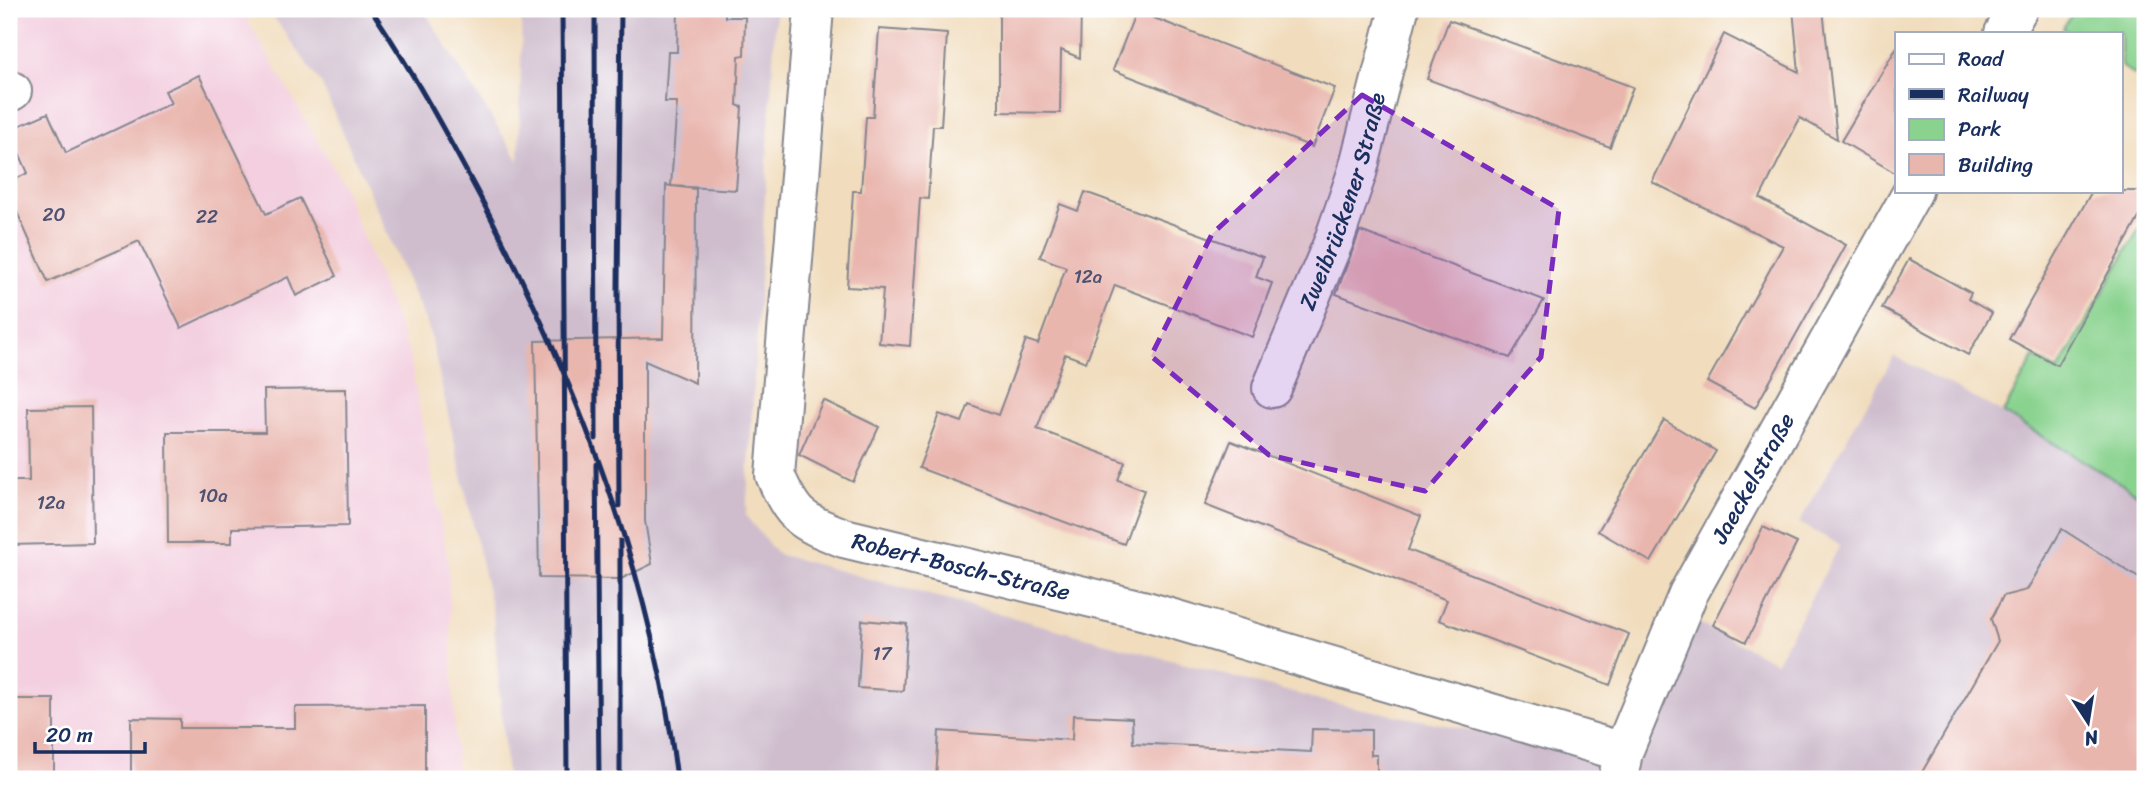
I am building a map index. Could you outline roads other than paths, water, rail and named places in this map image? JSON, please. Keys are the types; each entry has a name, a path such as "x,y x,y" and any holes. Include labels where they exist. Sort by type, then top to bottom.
{"street":[{"name":"Robert-Bosch-Straße","path":"814,9 775,475 789,506 807,523 845,538 1146,611 1621,766"},
{"name":"Zweibrückener Straße","path":"1272,388 1337,231 1357,173 1399,9"},
{"path":"2005,32 2018,9"},
{"name":"Jaeckelstraße","path":"1621,766 1688,594 1912,192"}],"railway":[{"path":"371,9 446,133 487,210 521,277 581,416 608,486 631,558 666,704 677,779"},
{"path":"562,9 567,779"},
{"path":"595,9 596,439"},
{"path":"619,506 621,9"},
{"path":"596,464 599,779"},
{"path":"620,541 620,779"}]}
